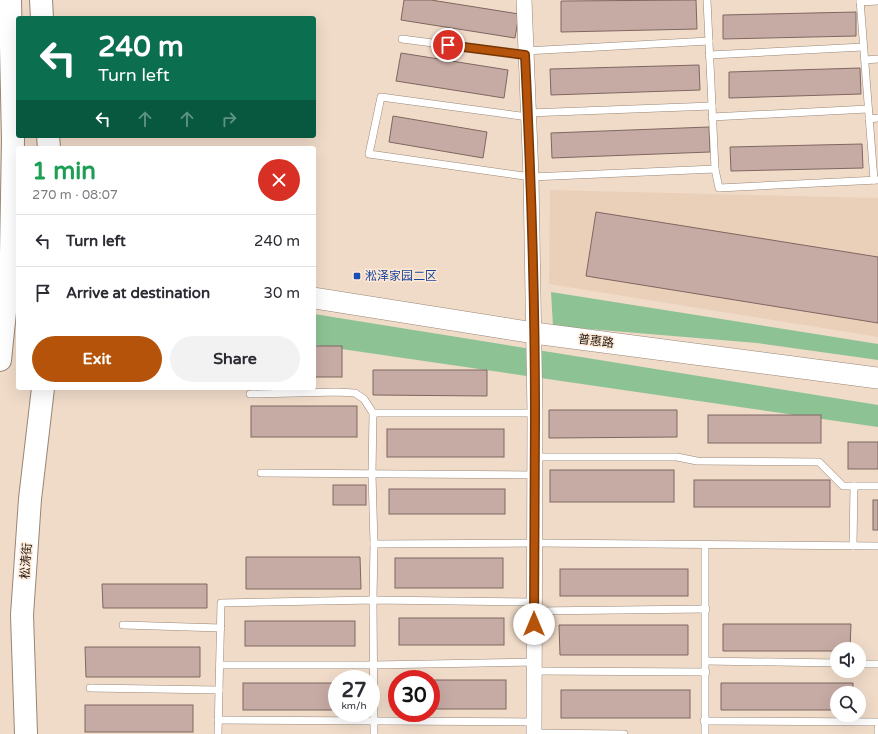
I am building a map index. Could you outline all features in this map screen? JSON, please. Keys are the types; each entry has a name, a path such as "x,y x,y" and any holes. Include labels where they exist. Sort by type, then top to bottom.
{"main road":[{"path":"0,360 10,254 13,140 10,0"},
{"path":"40,0 42,16"},
{"name":"普惠路","path":"316,298 534,333 878,378"},
{"name":"松涛街","path":"26,734 22,615 30,499 43,390"}],"street":[{"path":"524,0 531,177 534,333 534,730"}],"lane":[{"path":"707,0 715,169 719,188 876,180 868,119 860,1 878,1"},
{"path":"402,39 525,53 708,41"},
{"path":"709,55 863,47"},
{"path":"865,60 878,59"},
{"path":"712,106 528,115 381,97 369,154 531,177 715,169"},
{"path":"712,117 868,109"},
{"path":"868,119 878,118"},
{"path":"250,394 355,393 364,398 373,413 372,474 374,544 374,670"},
{"path":"373,413 535,413"},
{"path":"535,457 677,457 697,461 819,462 843,486 878,486"},
{"path":"261,473 535,475"},
{"path":"853,546 854,486"},
{"path":"374,544 705,544 878,546"},
{"path":"705,544 705,734"},
{"path":"218,734 221,603 373,600 534,607 706,609"},
{"path":"123,625 221,628"},
{"path":"706,661 830,663"},
{"path":"866,664 878,664"},
{"path":"220,665 534,666 706,672"},
{"path":"90,688 219,690"},
{"path":"218,720 328,721"},
{"path":"380,721 624,734"},
{"path":"704,721 878,722"},
{"path":"374,722 374,734"},
{"path":"878,728 878,734"}],"shaded area":[{"path":"550,190 878,198 878,337 549,284"}],"green space":[{"path":"551,292 878,344 878,360 757,343 553,326"},
{"path":"316,314 878,405 878,427 316,345"}],"building":[{"path":"404,0 431,0 519,14 515,38 401,20"},
{"path":"696,0 697,29 561,32 561,1"},
{"path":"856,12 856,36 723,39 723,15"},
{"path":"401,53 508,70 504,98 396,81"},
{"path":"699,65 700,90 551,95 550,69"},
{"path":"860,68 861,94 729,98 729,72"},
{"path":"393,116 487,132 483,158 389,142"},
{"path":"709,127 710,152 552,158 551,133"},
{"path":"862,144 863,168 731,171 730,147"},
{"path":"596,212 878,257 878,323 586,276"},
{"path":"316,346 342,346 342,377 316,377"},
{"path":"373,370 487,370 487,396 373,395"},
{"path":"251,406 357,406 357,437 251,437"},
{"path":"549,410 677,410 677,437 549,438"},
{"path":"708,415 821,415 821,443 708,443"},
{"path":"387,429 504,429 504,457 387,457"},
{"path":"848,442 878,442 878,469 848,469"},
{"path":"550,470 674,470 674,502 550,502"},
{"path":"694,480 830,480 830,507 694,507"},
{"path":"333,485 366,485 366,505 333,505"},
{"path":"389,489 505,489 505,514 389,514"},
{"path":"873,500 878,500 878,530 873,530"},
{"path":"246,557 360,557 361,589 246,589"},
{"path":"395,558 503,558 503,588 395,588"},
{"path":"560,569 688,569 688,596 560,596"},
{"path":"102,584 207,584 207,608 103,608"},
{"path":"399,618 504,618 504,645 399,645"},
{"path":"245,621 355,621 355,646 245,646"},
{"path":"723,624 851,624 850,642 830,642 830,651 723,651"},
{"path":"559,625 688,625 688,655 560,655"},
{"path":"85,647 200,647 200,677 86,677"},
{"path":"440,680 506,680 506,709 440,709"},
{"path":"243,683 328,683 328,710 243,710"},
{"path":"721,683 853,683 853,686 830,686 830,710 721,710"},
{"path":"561,690 690,690 690,718 561,718"},
{"path":"85,705 193,705 193,732 85,732"}],"place":[{"name":"淞泽家园二区","path":"357,276"}],"route":[{"path":"448,45 525,55 531,177 534,333 534,624"}]}
